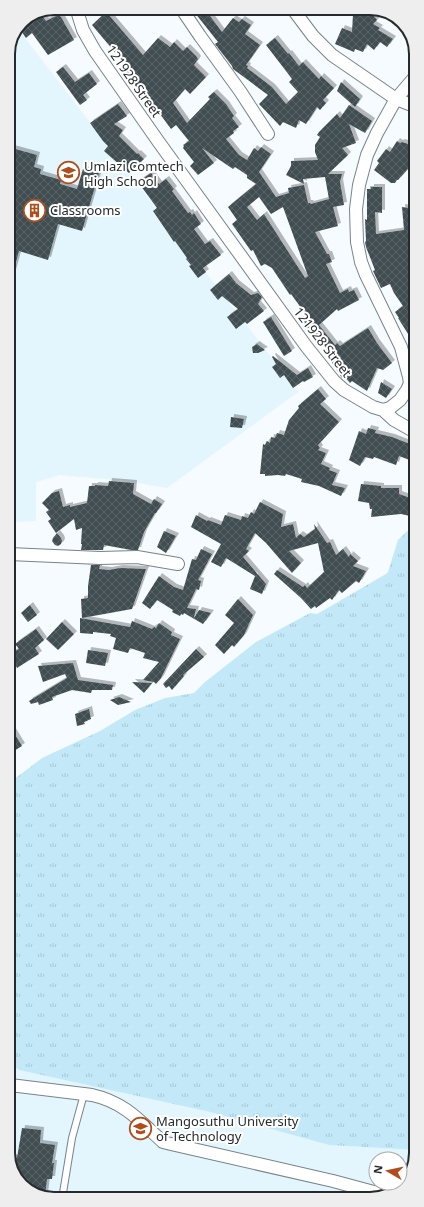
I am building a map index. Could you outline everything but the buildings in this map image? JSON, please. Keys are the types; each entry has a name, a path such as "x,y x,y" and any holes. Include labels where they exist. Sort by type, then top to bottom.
{"street":[{"name":"121928 Street","path":"78,15 83,30 95,51 306,346 334,381 344,390 373,408 383,410 394,420 409,429"},
{"path":"186,15 240,91 268,134"},
{"path":"297,15 313,36 332,55 396,99 409,104"},
{"path":"409,84 396,99 367,155 359,185 356,209 357,242 366,275 401,347 409,373"},
{"path":"383,410 390,408 400,400 409,388"},
{"path":"15,554 100,558 137,557 178,564"},
{"path":"15,1086 84,1094 104,1098 124,1107 163,1142 333,1181 374,1192"}],"lane":[{"path":"63,1192 72,1138 84,1094"}],"shaded area":[{"name":"Umlazi Comtech High School","path":"22,34 298,392 167,488 126,481 60,475 36,482 36,521 15,522 15,52 16,44"},
{"name":"Mangosuthu University of Technology","path":"15,1067 19,1070 210,1112 329,1145 409,1150 408,1160 408,1151 368,1151 368,1191 380,1191 375,1192 52,1192 42,1190 30,1184 16,1163"}],"green space":[{"path":"407,531 409,531 409,1150 329,1145 210,1112 19,1070 15,1067 15,778 42,758 100,731 135,710 165,698 194,693 205,682 256,642 310,613 317,614 386,574 388,572 398,540"}],"place":[{"name":"Umlazi Comtech High School","path":"69,173"},
{"name":"Classrooms","path":"35,210"},
{"name":"Mangosuthu University of Technology","path":"140,1128"}]}
